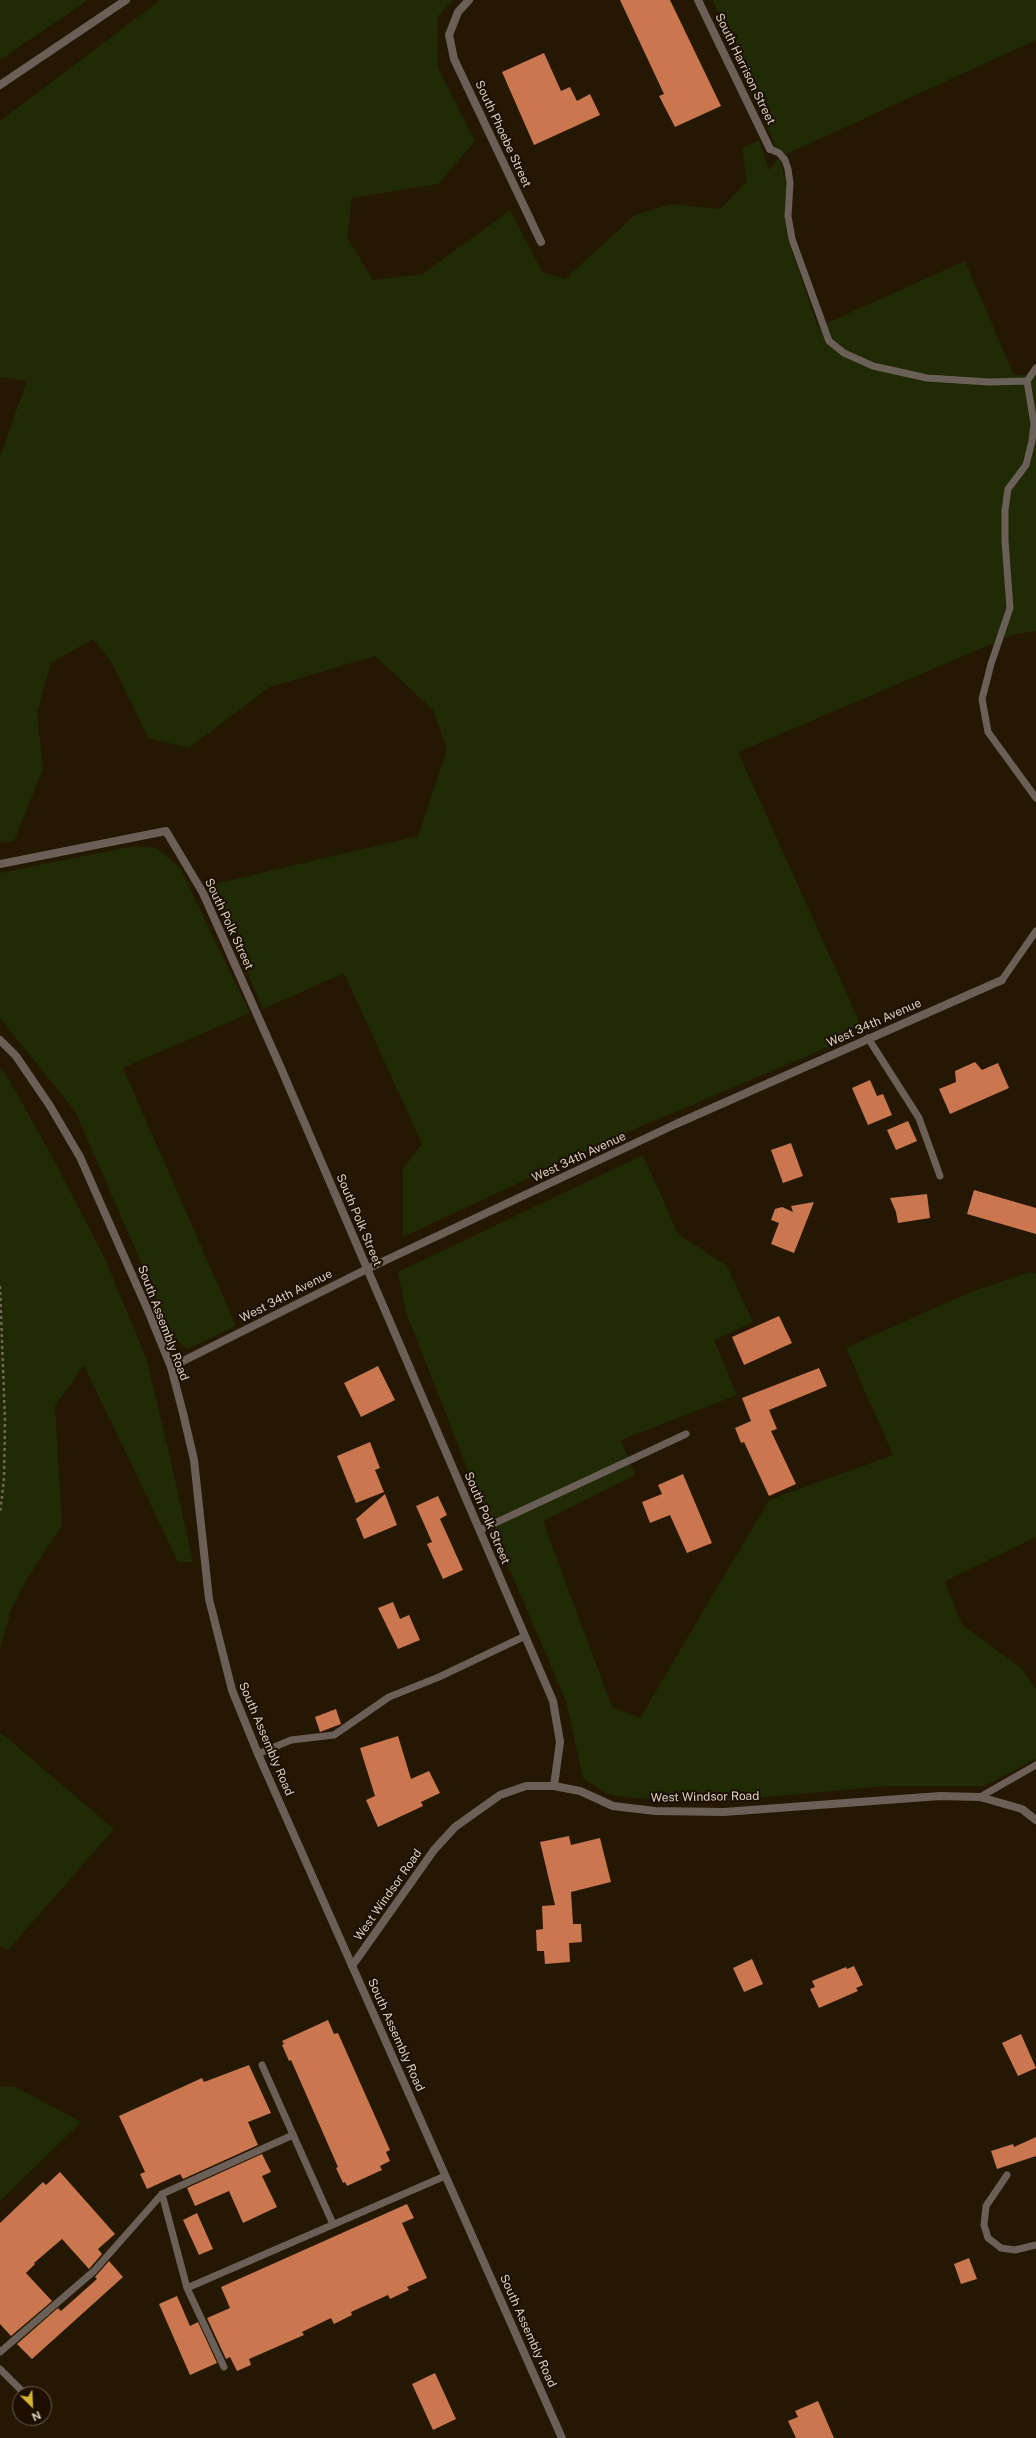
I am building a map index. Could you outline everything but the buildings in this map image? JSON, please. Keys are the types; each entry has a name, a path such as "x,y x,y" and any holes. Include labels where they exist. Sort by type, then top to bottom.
{"street":[{"path":"0,85 126,0"},
{"name":"South Phoebe Street","path":"469,0 458,12 449,35 454,59 541,242"},
{"name":"South Harrison Street","path":"698,0 770,148"},
{"name":"South Polk Street","path":"0,864 166,831 203,893 280,1066 480,1530 523,1637 552,1701 560,1742 554,1786"},
{"name":"West 34th Avenue","path":"170,1367 367,1269 676,1124 1002,980"},
{"name":"South Assembly Road","path":"0,1040 16,1056 50,1106 80,1157 149,1313 170,1367 194,1460 209,1599 224,1667 258,1754 562,2438"},
{"name":"West Windsor Road","path":"352,1966 434,1850 455,1827 500,1795 526,1786 554,1786 580,1792 614,1806 655,1811 724,1812 940,1796 980,1797 1022,1809 1036,1820"}],"lane":[{"path":"770,148 779,153 785,160 788,169 790,183 788,216 792,239 829,341 844,353 873,366 927,378 989,382 1027,381"},
{"path":"1036,368 1027,381 1034,424 1032,441 1026,465 1008,489 1005,541 1010,608 991,664 982,699 988,732 1036,798"},
{"path":"1002,980 1036,931"},
{"path":"868,1038 919,1118 940,1176"},
{"path":"480,1530 686,1434"},
{"path":"258,1754 291,1740 334,1735 389,1697 439,1677 523,1637"},
{"path":"980,1797 1036,1765"},
{"path":"262,2065 333,2224"},
{"path":"0,2352 94,2271 162,2194 293,2135"},
{"path":"1008,2175 986,2206 984,2226 988,2238 1001,2248 1015,2250 1036,2246"},
{"path":"187,2288 445,2176"},
{"path":"162,2194 187,2288 224,2367"},
{"path":"0,2369 17,2386"}],"path":[{"path":"0,1286 4,1479 0,1513"}],"green space":[{"path":"0,0 88,0 0,60"},
{"path":"160,0 453,0 437,17 438,68 475,141 438,184 352,198 347,237 373,280 423,274 510,210 542,272 565,279 635,215 672,204 720,209 747,181 742,148 759,140 769,170 780,157 786,183 785,216 788,240 818,327 965,261 1014,375 1036,375 1036,631 1015,634 738,752 864,1032 625,1133 403,1237 403,1169 422,1144 344,973 263,1009 210,885 418,836 447,749 433,710 375,656 270,687 189,748 148,738 112,663 93,639 51,663 37,713 43,769 14,841 0,843 0,456 27,381 0,377 0,121"},
{"path":"713,0 1036,0 1036,40 780,157"},
{"path":"134,846 156,848 180,868 250,1013 123,1068 236,1326 187,1349 174,1338 75,1111 0,1018 0,873"},
{"path":"0,1067 7,1076 54,1160 106,1261 146,1358 168,1448 193,1562 178,1562 84,1365 55,1406 62,1525 27,1579 11,1610 0,1649"},
{"path":"643,1155 678,1234 727,1266 753,1322 714,1340 737,1395 621,1440 635,1475 543,1521 612,1707 640,1718 769,1500 893,1455 846,1348 968,1293 1030,1272 1036,1274 1036,1537 945,1581 962,1625 1021,1668 1036,1689 1036,1759 984,1786 886,1786 723,1801 632,1798 607,1794 583,1778 566,1701 476,1491 406,1312 398,1272"},
{"path":"0,1732 114,1829 8,1950 0,1946"},
{"path":"0,2086 16,2087 81,2122 0,2201"}]}
